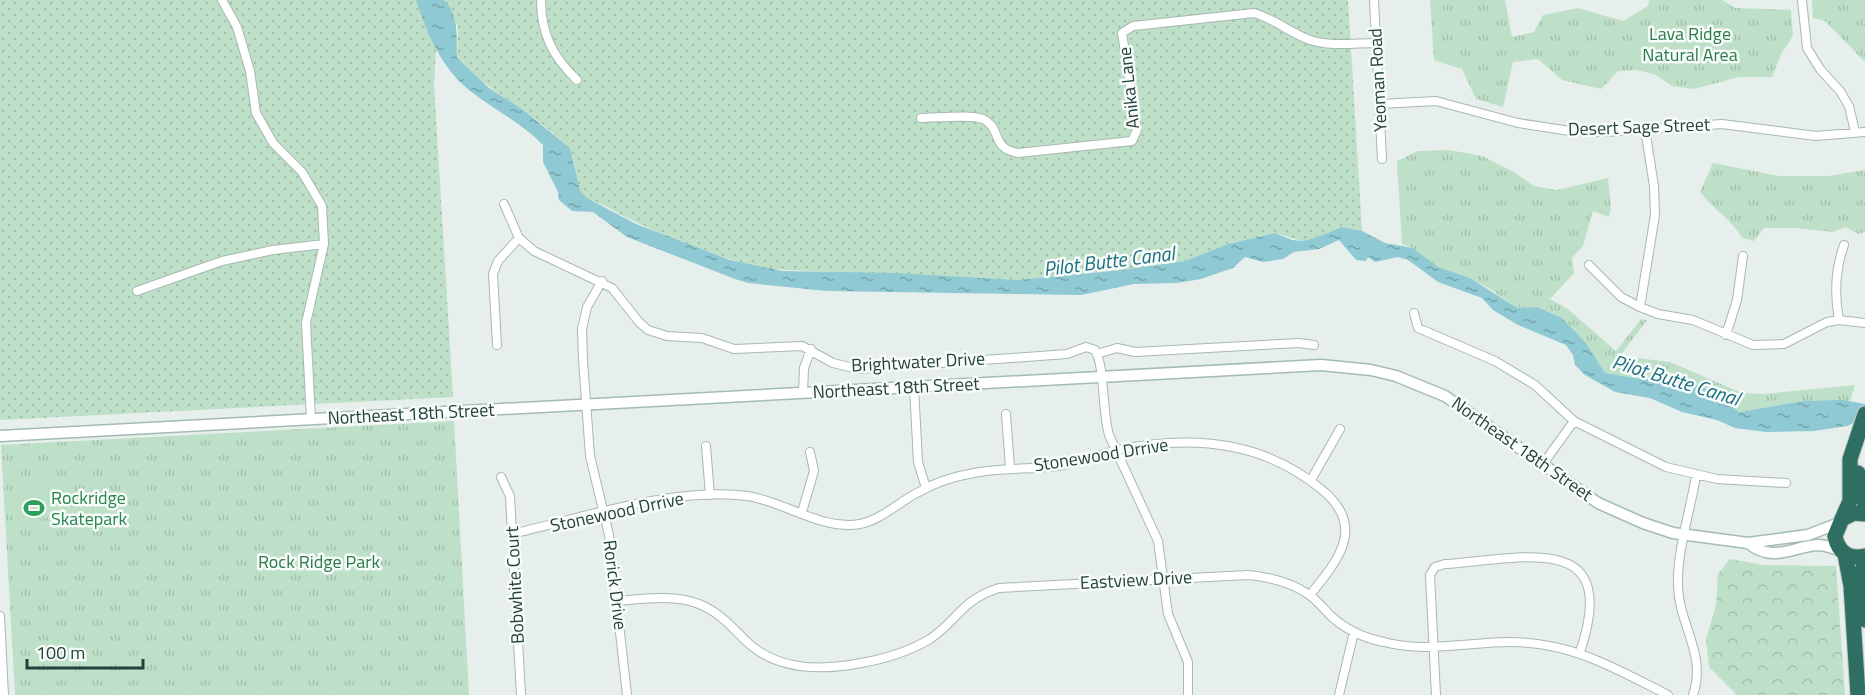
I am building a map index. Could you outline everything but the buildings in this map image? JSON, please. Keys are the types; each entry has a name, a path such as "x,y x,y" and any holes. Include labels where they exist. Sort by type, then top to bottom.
{"highway":[{"path":"1857,695 1851,586 1844,553 1835,536 1850,501 1848,468 1864,418"},
{"path":"1857,440 1858,478 1865,504"},
{"path":"1840,521 1854,513 1865,514"},
{"path":"1844,553 1851,557 1865,556"},
{"path":"1865,562 1860,583 1865,620"}],"main road":[{"name":"Northeast 18th Street","path":"0,436 1312,366 1371,370 1404,379 1445,396 1598,503 1620,514 1684,535 1748,543 1808,535 1823,531 1840,521"},
{"name":"Northeast 18th Street","path":"1748,543 1767,552 1786,553 1819,545 1844,553"}],"street":[{"path":"222,0 237,27 250,71 256,113 273,143 302,172 322,206 324,244 306,323 311,419"},
{"path":"541,0 541,22 549,46 563,67 578,80"},
{"name":"Yeoman Road","path":"1374,0 1382,159"},
{"path":"1802,0 1807,48 1820,69 1840,92 1848,106 1855,132"},
{"name":"Anika Lane","path":"921,118 982,119 993,127 1000,145 1006,151 1018,153 1132,141 1137,130 1122,33 1133,26 1254,14 1271,18 1309,40 1325,44 1377,43"},
{"name":"Desert Sage Street","path":"1380,104 1436,101 1518,123 1570,131 1722,124 1816,136 1865,132"},
{"path":"1640,308 1655,215 1654,186 1645,129"},
{"path":"497,345 493,274 498,261 519,238 504,204"},
{"name":"Brightwater Drive","path":"519,238 534,251 602,281 621,296 639,322 658,334 702,338 734,349 792,345 811,349 833,363 858,369 1067,354 1086,347 1095,350 1097,354 1117,348 1135,352 1299,343 1314,345"},
{"path":"137,291 222,261 273,250 324,244"},
{"path":"1839,320 1835,287 1838,260 1844,245"},
{"path":"1726,335 1737,300 1743,256"},
{"path":"1589,265 1621,297 1640,308 1658,314 1693,320 1753,345 1784,344 1816,326 1839,320 1865,323"},
{"name":"Rorick Drive","path":"602,281 587,307 582,329 586,405 590,456 605,512 627,695"},
{"path":"1414,313 1418,328 1495,361 1535,385 1574,421 1666,467 1696,476 1786,483"},
{"path":"803,392 804,368 811,349"},
{"path":"1097,354 1104,416 1158,541 1168,614 1188,662 1188,695"},
{"path":"914,387 918,462 926,488"},
{"path":"1006,414 1010,468"},
{"path":"1543,464 1574,421"},
{"path":"1311,480 1340,429"},
{"name":"Stonewood Drrive","path":"512,534 666,499 710,495 747,496 802,512 829,523 859,524 875,519 926,488 973,473 1010,468 1056,466 1118,451 1186,442 1233,446 1274,459 1311,480 1336,501 1343,516 1346,532 1343,550 1335,565 1310,596"},
{"path":"706,446 710,495"},
{"path":"802,512 814,471 810,452"},
{"path":"1694,695 1697,683 1696,652 1678,589 1684,535 1696,476"},
{"name":"Bobwhite Court","path":"501,477 510,496 521,695"},
{"path":"1436,695 1430,575 1435,567 1444,564 1556,558 1575,566 1587,583 1591,613 1580,652"},
{"name":"Eastview Drive","path":"617,601 661,598 697,603 716,612 745,640 777,662 792,666 838,666 861,663 910,648 931,638 968,602 999,588 1248,575 1269,577 1310,596 1344,627 1354,632 1401,646 1509,642 1580,652 1668,695"},
{"path":"0,616 4,695"},
{"path":"1339,695 1354,632"}],"green space":[{"path":"0,0 439,0 434,85 453,397 0,420"},
{"path":"444,0 1348,0 1362,231 1342,227 1302,241 1275,233 1228,244 1185,261 1122,270 1017,280 765,269 685,243 646,227 584,196 576,180 574,160 561,140 481,81 457,58 458,27"},
{"name":"Lava Ridge Natural Area","path":"1430,0 1505,0 1512,37 1534,32 1543,15 1578,8 1623,21 1648,6 1649,0 1722,0 1735,8 1791,10 1793,36 1781,54 1772,77 1739,77 1694,89 1672,86 1654,74 1636,70 1618,71 1601,89 1562,80 1538,59 1513,62 1503,107 1476,99 1462,69 1434,60"},
{"path":"1812,0 1865,0 1865,62 1825,21 1813,18"},
{"path":"1449,150 1482,156 1514,172 1534,186 1557,190 1608,178 1611,209 1609,217 1593,211 1583,246 1572,258 1574,273 1550,299 1568,309 1616,351 1641,319 1647,320 1620,356 1670,362 1742,393 1764,394 1855,385 1850,401 1803,401 1740,412 1735,409 1730,400 1684,379 1641,379 1605,373 1586,343 1562,318 1537,307 1517,308 1490,289 1470,278 1438,267 1413,248 1402,244 1397,161 1418,151"},
{"path":"1713,163 1779,176 1829,176 1865,170 1865,232 1858,234 1846,227 1833,232 1797,228 1764,228 1754,241 1742,238 1700,192"},
{"name":"Rock Ridge Park","path":"454,421 469,695 15,695 1,445"},
{"name":"Rockridge Skatepark","path":"31,484 51,485 58,504 48,517 39,519 28,515 33,528 27,533 22,517 12,508 10,493"},
{"path":"1730,559 1763,565 1836,566 1845,695 1737,695 1709,667 1706,639 1716,605 1718,574"}],"water":[{"name":"Pilot Butte Canal","path":"416,0 444,0 455,20 457,58 489,88 523,110 570,148 580,191 587,198 636,224 730,260 782,271 893,273 1017,280 1122,270 1185,261 1228,244 1275,233 1292,240 1302,241 1342,227 1362,231 1385,243 1413,248 1438,267 1470,278 1517,308 1537,307 1562,318 1586,343 1605,373 1641,379 1684,379 1730,400 1735,409 1740,412 1803,401 1843,400 1865,404 1865,418 1847,426 1814,431 1766,432 1735,428 1717,420 1682,412 1650,398 1615,392 1585,375 1575,365 1573,355 1566,345 1518,325 1493,310 1482,298 1438,282 1408,260 1398,257 1375,262 1368,257 1366,261 1356,260 1339,240 1319,249 1294,252 1283,259 1263,262 1245,257 1233,268 1201,279 1177,283 1134,284 1081,295 827,291 748,283 627,237 593,212 572,211 559,200 558,192 543,162 543,145 526,130 469,90 450,71 430,37"}],"place":[{"name":"Rockridge Skatepark","path":"34,508"}]}
